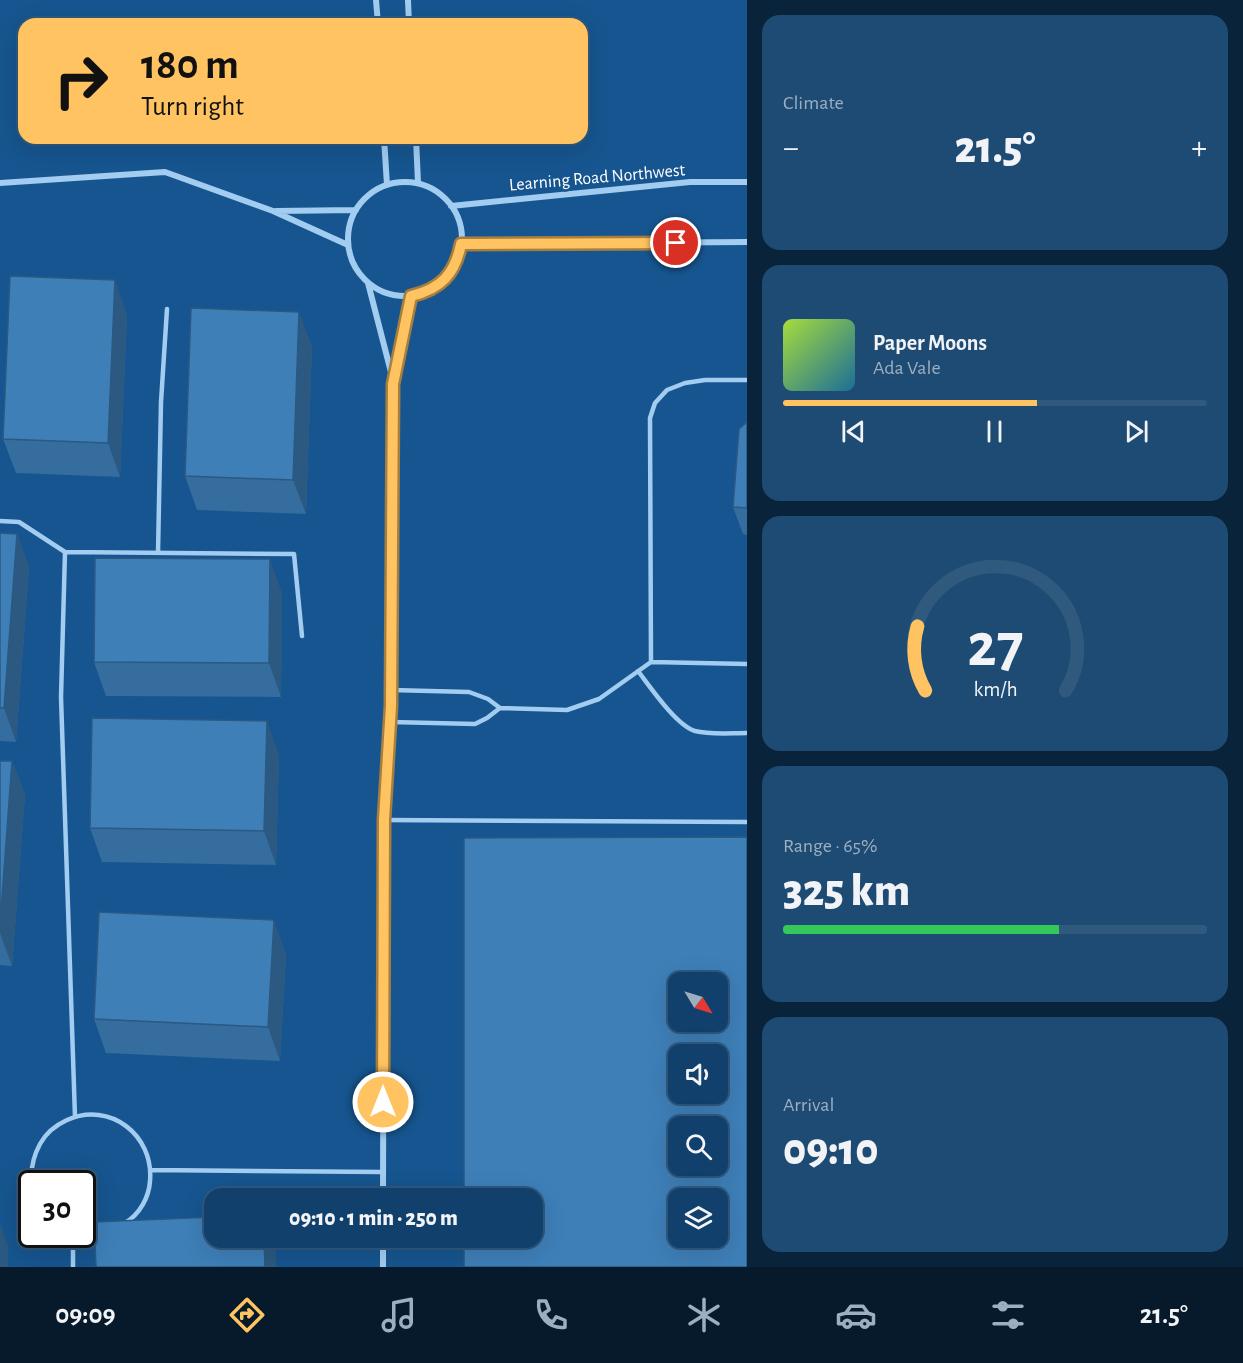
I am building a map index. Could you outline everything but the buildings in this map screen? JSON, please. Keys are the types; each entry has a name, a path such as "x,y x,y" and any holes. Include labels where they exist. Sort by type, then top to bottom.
{"street":[{"path":"376,0 378,18"},
{"path":"408,0 409,18"},
{"path":"384,144 387,185"},
{"path":"416,144 418,183"},
{"path":"0,183 165,172 273,211 348,245"},
{"path":"403,182 418,183 437,192 452,206 460,224 459,257 446,279 424,293 411,296 388,294 368,282 358,272 351,259 348,245 349,227 356,210 364,199 375,191 387,185 403,182"},
{"name":"Learning Road Northwest","path":"452,206 690,182 747,182"},
{"path":"273,211 356,210"},
{"path":"461,244 747,242"},
{"path":"368,282 393,384"},
{"path":"383,1188 384,820 391,722 393,384 411,296"},
{"path":"383,1248 383,1267"}],"lane":[{"path":"158,553 161,402 167,309"},
{"path":"651,662 650,418 655,404 667,390 686,383 705,380 747,380"},
{"path":"0,521 19,522 65,552 294,554 302,636"},
{"path":"65,552 61,697 75,1117"},
{"path":"391,690 469,692 488,699 500,708 567,710 599,699 651,662 747,664"},
{"path":"638,671 681,724 704,733 747,733"},
{"path":"391,722 475,724 500,708"},
{"path":"384,820 747,822"},
{"path":"32,1170 34,1155 43,1138 57,1124 92,1114 110,1117 126,1125 143,1145 151,1170 149,1189 142,1207 129,1221 120,1226"},
{"path":"151,1170 383,1173"},
{"path":"96,1234 102,1233"},
{"path":"73,1248 73,1267"}],"route":[{"path":"383,1102 384,820 391,722 393,384 411,296 424,293 446,279 459,257 461,244 676,243"}]}
